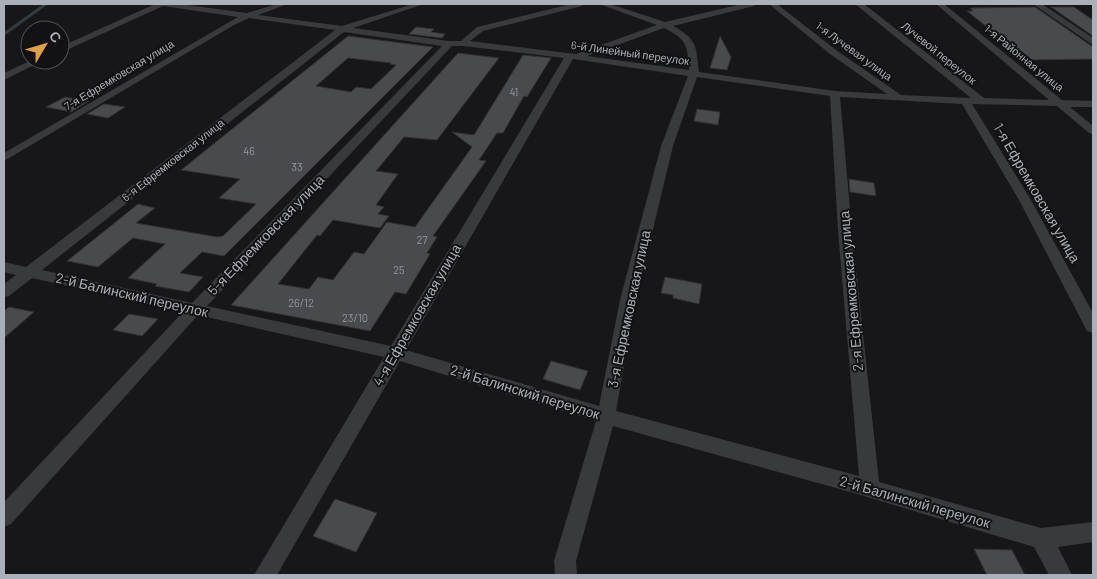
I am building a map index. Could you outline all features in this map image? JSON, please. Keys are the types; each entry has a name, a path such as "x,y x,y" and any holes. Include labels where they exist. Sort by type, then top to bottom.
{"street":[{"path":"70,45 161,4"},
{"name":"6-й Линейный переулок","path":"165,4 342,29 573,56 835,94 981,102 1093,104"},
{"path":"248,15 284,4"},
{"path":"342,29 420,4"},
{"name":"5-я Ефремковская улица","path":"4,517 195,310 456,43 480,29 579,4"},
{"path":"603,4 665,25 684,35 692,47 694,73"},
{"path":"573,56 665,25 751,4"},
{"name":"1-я Лучевая улица","path":"773,4 833,52 899,97"},
{"name":"Лучевой переулок","path":"860,4 981,102"},
{"name":"1-я Районная улица","path":"940,4 1063,104 1093,131"},
{"path":"1037,4 1093,42"},
{"name":"7-я Ефремковская улица","path":"4,158 231,23 248,15"},
{"name":"6-я Ефремковская улица","path":"4,292 342,29"},
{"name":"4-я Ефремковская улица","path":"265,575 573,56"},
{"path":"4,77 20,69"},
{"name":"3-я Ефремковская улица","path":"566,575 564,561 606,416 628,300 665,156 694,73"},
{"name":"2-я Ефремковская улица","path":"835,94 846,241 870,488"},
{"name":"1-я Ефремковская улица","path":"965,101 1025,200 1093,328"},
{"name":"2-й Балинский переулок","path":"4,267 395,354 606,416 870,488 1041,539"},
{"path":"1061,575 1041,539 1093,532"}],"building":[{"path":"1035,7 1093,47 1093,59 1028,60 967,11 973,11 970,8"},
{"path":"1051,7 1074,7 1093,20 1093,36"},
{"path":"416,27 434,29 431,32 445,34 442,38 409,34"},
{"path":"348,36 433,47 224,256 202,252 180,273 203,277 189,292 155,286 157,284 128,278 165,244 133,238 98,267 67,261 138,204 155,208 136,223 217,237 223,236 256,204 219,198 240,179 181,170","holes":["348,58 396,65 371,89 356,87 351,92 316,86"]},
{"path":"720,36 731,57 727,70 710,68"},
{"path":"458,53 499,58 437,140 404,137 376,171 398,174 376,205 384,207 378,214 389,216 380,228 333,220 320,236 317,235 278,284 309,289 318,277 333,280 354,252 364,254 387,222 415,227 472,147 452,132 474,135 523,55 551,58 527,97 524,96 503,133 497,133 479,160 486,161 433,236 437,237 427,253 430,254 406,294 395,292 370,331 231,305"},
{"path":"65,97 89,101 71,112 46,107"},
{"path":"104,104 125,107 108,118 87,114"},
{"path":"697,109 720,112 718,125 694,121"},
{"path":"849,179 874,183 876,196 850,192"},
{"path":"665,277 702,284 699,304 661,293"},
{"path":"9,307 34,312 4,338 4,311"},
{"path":"129,314 158,319 142,336 113,330"},
{"path":"551,361 588,371 580,390 543,379"},
{"path":"335,499 377,513 356,552 313,536"},
{"path":"974,549 1012,550 1025,575 987,575"}],"waterway":[{"path":"4,34 46,4"}]}
